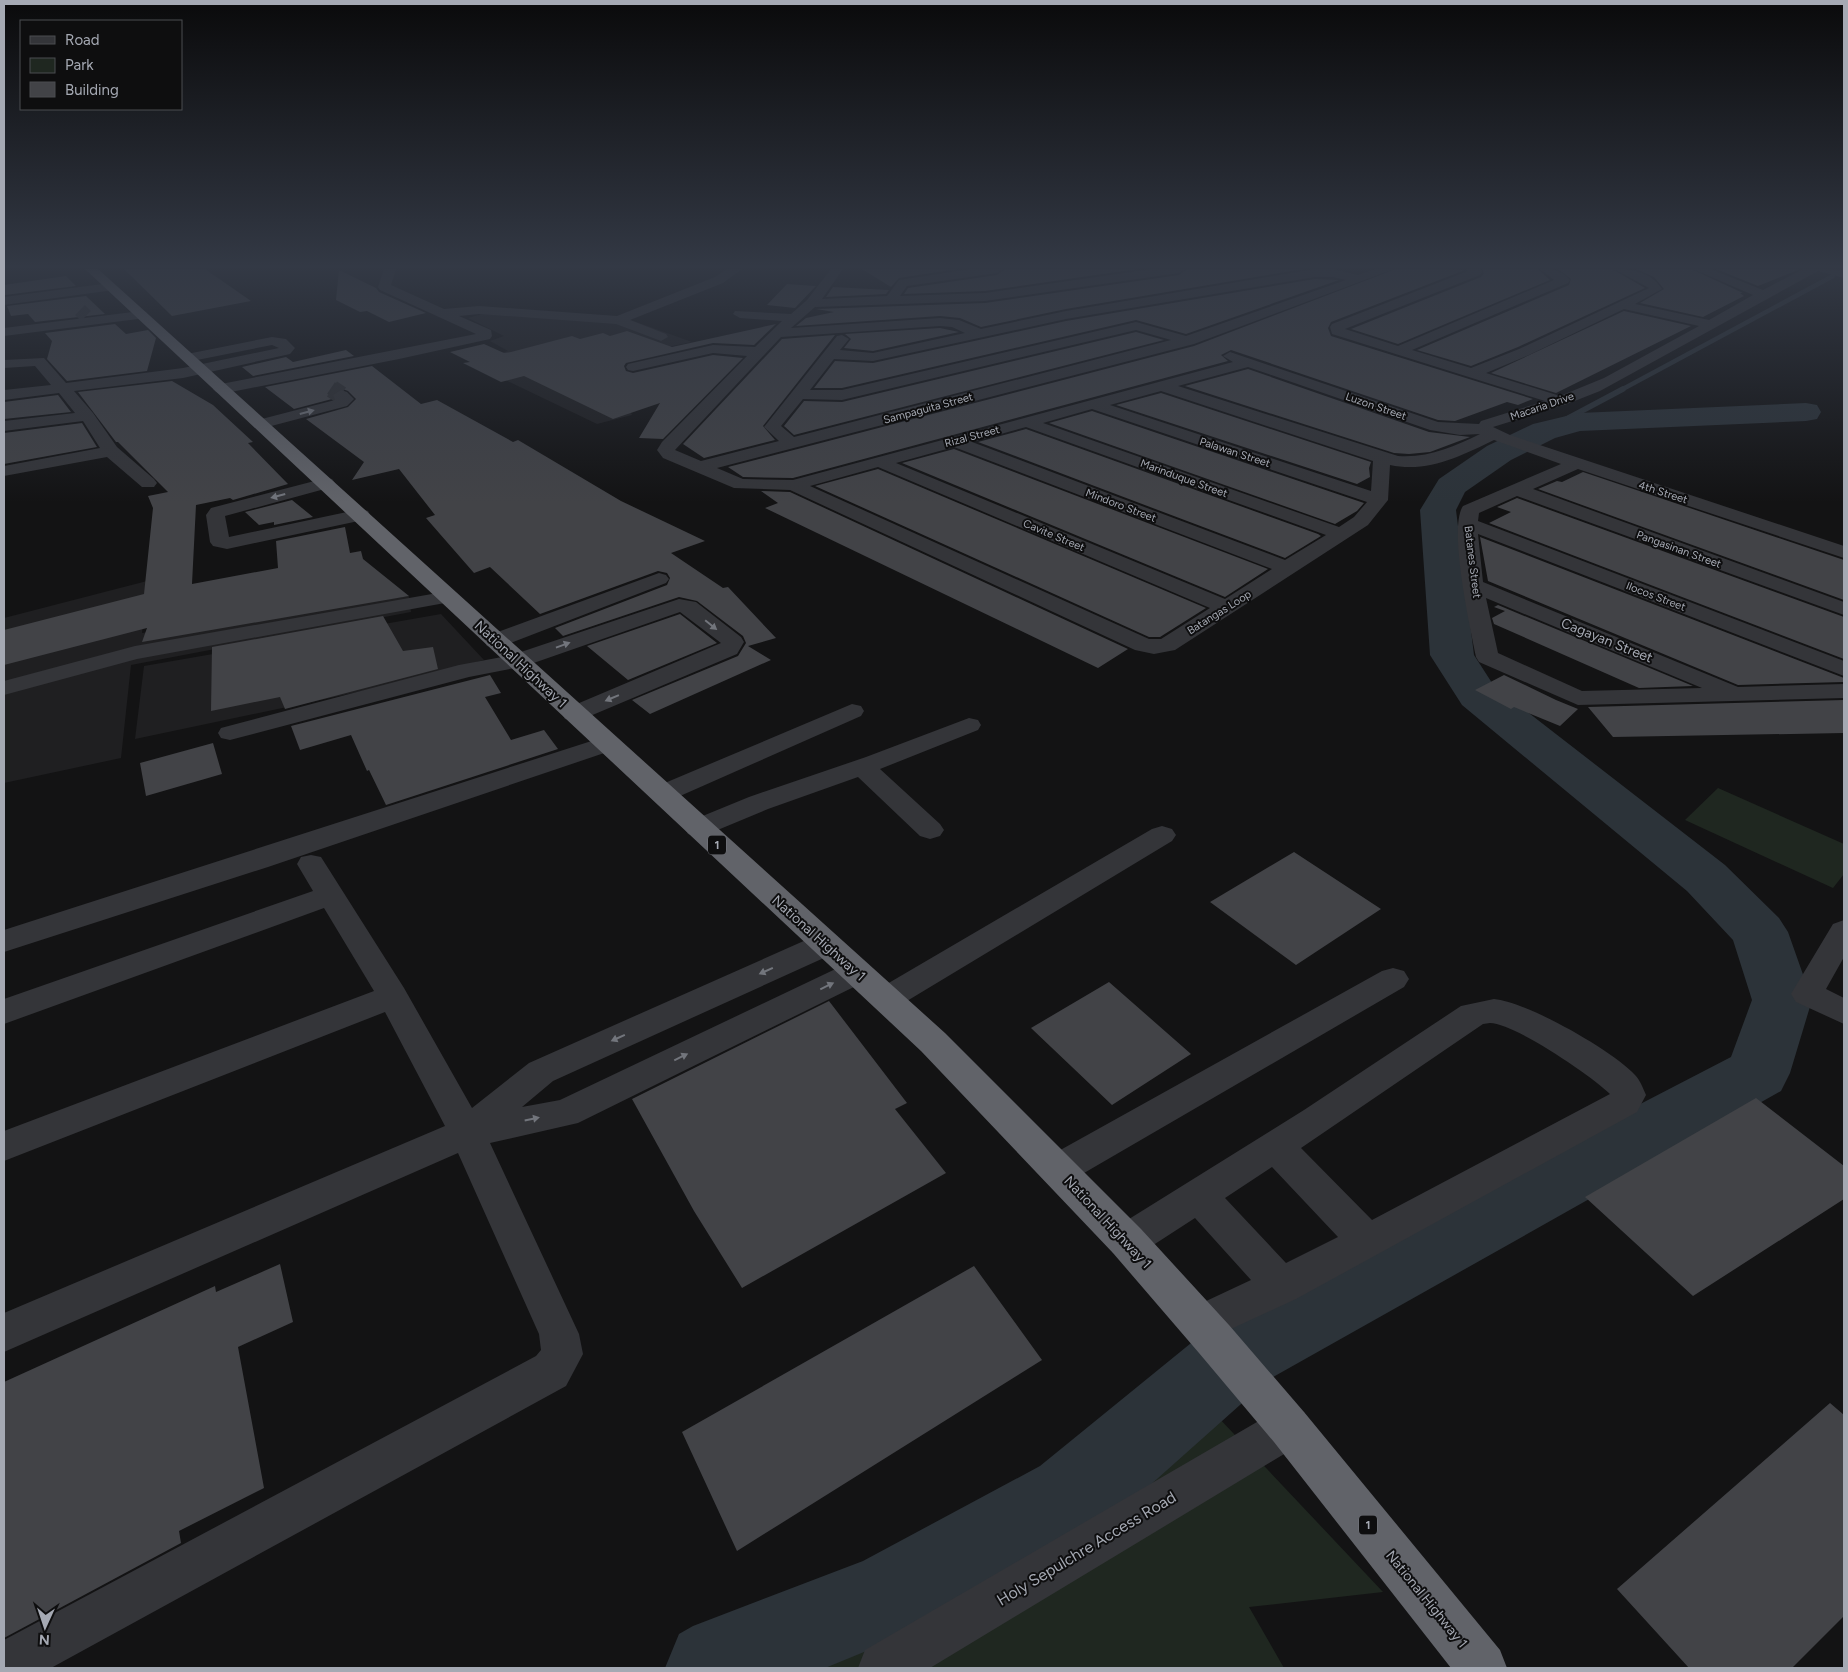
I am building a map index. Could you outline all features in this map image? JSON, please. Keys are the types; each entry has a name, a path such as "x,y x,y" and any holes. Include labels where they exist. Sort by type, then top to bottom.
{"highway":[{"name":"National Highway 1","path":"175,347 244,404 517,662 933,1042 1059,1169 1127,1241 1289,1427 1482,1668"}],"street":[{"path":"194,364 252,347"},
{"path":"4,395 63,389 194,364 285,351 287,347"},
{"path":"244,404 399,355 435,347"},
{"path":"633,367 713,349 758,352 763,347"},
{"path":"791,444 772,428 797,394 836,347"},
{"path":"831,354 873,357 919,347"},
{"name":"Luzon Street","path":"797,394 842,395 1046,347"},
{"name":"Sampaguita Street","path":"699,468 1160,347"},
{"name":"Luzon Street","path":"1205,347 1246,363 1436,427 1493,434"},
{"path":"1391,347 1561,401"},
{"path":"1400,350 1407,347"},
{"path":"1472,372 1534,347"},
{"name":"Macaria Drive","path":"1382,458 1398,462 1429,462 1493,434 1488,424 1561,401 1609,381 1669,347"},
{"name":"Rizal Street","path":"758,352 668,446 666,450 669,454 740,484 793,485 1246,363"},
{"path":"4,364 34,355 87,416 111,452 148,483"},
{"path":"1162,386 1382,458 1379,500"},
{"path":"244,404 341,403 346,399 333,390"},
{"name":"Palawan Street","path":"1092,404 1379,500"},
{"path":"4,426 87,416"},
{"name":"Marinduque Street","path":"1026,422 1342,534"},
{"name":"4th Street","path":"1493,434 1569,464 1844,552"},
{"name":"Mindoro Street","path":"954,441 1287,568"},
{"path":"4,471 111,452"},
{"name":"Cavite Street","path":"880,462 1228,608"},
{"name":"Batanes Street","path":"1569,464 1470,510 1467,523 1487,657 1578,698 1739,694"},
{"path":"326,483 218,512 215,515 220,542 227,543 362,515"},
{"name":"Batangas Loop","path":"793,485 1142,645 1154,647 1166,645 1228,608 1342,534 1361,521 1379,500"},
{"name":"Pangasinan Street","path":"1514,490 1844,609"},
{"name":"Ilocos Street","path":"1467,523 1844,669"},
{"path":"495,640 659,579"},
{"name":"Cagayan Street","path":"1475,586 1739,694"},
{"path":"4,688 135,653 449,597"},
{"path":"230,733 467,670 517,662 679,604 686,605 732,642 729,649 574,714"},
{"path":"1739,694 1844,691"},
{"path":"662,794 852,710"},
{"path":"698,828 745,808 837,774 862,767 968,725"},
{"path":"4,941 608,744"},
{"path":"862,767 930,830"},
{"path":"886,999 1162,835"},
{"path":"4,1667 551,1371 562,1354 559,1334 467,1133 393,996 310,864"},
{"path":"4,1012 331,895"},
{"path":"1844,931 1807,994 1844,1012"},
{"path":"467,1133 541,1072 826,944"},
{"path":"4,1333 467,1133 566,1112 856,972"},
{"path":"1059,1169 1394,979"},
{"path":"4,1146 393,996"},
{"path":"1127,1241 1275,1146 1472,1015 1484,1011 1501,1012 1524,1022 1583,1055 1623,1084 1629,1095 1625,1102 1440,1204 1282,1286 1207,1332"},
{"path":"1275,1146 1367,1241"},
{"path":"1198,1195 1282,1286"},
{"name":"Holy Sepulchre Access Road","path":"883,1668 1289,1427"}],"shaded area":[{"path":"501,347 667,347 608,359 632,415 597,424 468,362 508,351"},
{"path":"147,581 142,633 409,596 411,612 131,665 121,758 4,783 4,618"},
{"path":"441,614 484,660 401,683 135,739 144,666"}],"green space":[{"path":"1718,788 1844,844 1844,874 1833,888 1685,820"},
{"path":"1217,1416 1383,1592 1249,1607 1284,1668 798,1668 1067,1553"}],"building":[{"path":"50,347 154,347 147,371 67,381 47,359"},
{"path":"471,347 491,347 504,353 530,347 695,347 626,363 624,366 626,371 633,373 713,355 743,358 663,439 639,438 660,403 613,419 524,376 501,382 463,363 470,362 450,352"},
{"path":"774,347 825,347 763,426 775,440 704,458 683,444"},
{"path":"845,347 891,347 873,351"},
{"path":"946,347 1019,347 842,388 814,388 835,361 873,363"},
{"path":"1073,347 1137,347 794,435 784,426 804,401 842,402"},
{"path":"1190,347 1366,347 1533,399 1518,405 1507,402 1455,421 1438,420 1231,350 1221,355 1228,361 793,478 743,477 728,467"},
{"path":"1424,347 1518,347 1471,366 1417,350"},
{"path":"1547,347 1649,347 1556,393 1491,373"},
{"path":"346,350 354,356 253,376 242,367 286,357 293,362"},
{"path":"372,366 421,404 437,400 513,442 518,440 621,501 705,541 671,553 723,588 728,587 776,638 748,646 771,660 650,714 632,700 738,656 746,643 743,636 697,601 679,597 563,636 555,628 667,585 670,578 667,573 658,571 540,614 490,567 474,573 426,518 435,515 399,469 352,480 364,462 306,419 348,407 356,399 348,391 340,388 331,394 332,399 294,409 265,387"},
{"path":"1248,369 1429,432 1470,437 1430,452 1394,453 1185,386"},
{"path":"172,381 213,405 253,442 248,443 288,484 233,500 230,498 196,505 192,584 278,568 276,541 345,527 350,553 361,551 363,559 409,596 142,642 147,628 4,665 4,630 144,594 153,508 148,496 168,492 116,442 78,392"},
{"path":"1161,393 1371,462 1369,468 1370,477 1357,484 1116,405"},
{"path":"58,395 71,412 4,419 4,402"},
{"path":"1092,411 1364,503 1357,511 1335,524 1049,423"},
{"path":"82,423 97,447 4,464 4,433"},
{"path":"1026,429 1321,536 1285,558 978,442"},
{"path":"954,449 1268,569 1225,597 902,463"},
{"path":"878,469 1206,608 1160,637 1149,637 815,486"},
{"path":"1583,472 1844,560 1844,600 1538,489 1557,481 1562,482"},
{"path":"761,491 790,492 1128,649 1098,668 765,508 778,503"},
{"path":"1517,498 1844,617 1844,659 1489,523 1511,512 1497,507"},
{"path":"292,500 313,517 274,525 274,522 259,525 245,512"},
{"path":"1480,537 1844,678 1844,682 1738,685 1488,581"},
{"path":"1498,605 1693,686 1639,688 1494,624 1492,618 1505,611 1494,607"},
{"path":"680,614 717,643 628,680 587,646"},
{"path":"383,616 403,651 433,647 438,669 285,709 280,697 211,711 212,647"},
{"path":"490,675 501,693 485,697 511,740 544,730 558,749 386,805 369,770 367,771 351,735 300,750 291,726"},
{"path":"1504,675 1578,709 1560,726 1514,707 1511,709 1475,690"},
{"path":"1844,700 1844,733 1613,737 1588,707"},
{"path":"213,743 222,774 146,796 140,763"},
{"path":"1294,852 1381,909 1296,965 1210,902"},
{"path":"1109,982 1191,1054 1112,1105 1031,1028"},
{"path":"829,1001 907,1103 895,1109 946,1173 742,1288 694,1211 632,1099"},
{"path":"1756,1098 1844,1166 1844,1199 1693,1296 1585,1197"},
{"path":"280,1264 293,1322 238,1347 264,1488 179,1531 181,1543 4,1638 4,1382 215,1286 216,1292"},
{"path":"974,1266 1042,1360 737,1551 682,1432"},
{"path":"1830,1403 1844,1415 1844,1616 1792,1668 1689,1668 1617,1589"}],"waterway":[{"path":"1621,390 1701,347"},
{"path":"1544,431 1623,389"},
{"path":"713,1668 727,1660 888,1597 1071,1497 1240,1353 1758,1073 1782,1000 1759,932 1706,878 1478,695 1452,655 1438,510 1451,486 1499,453 1544,431 1579,422 1806,412"}],"tunnel":[{"path":"332,389 341,395"}]}
